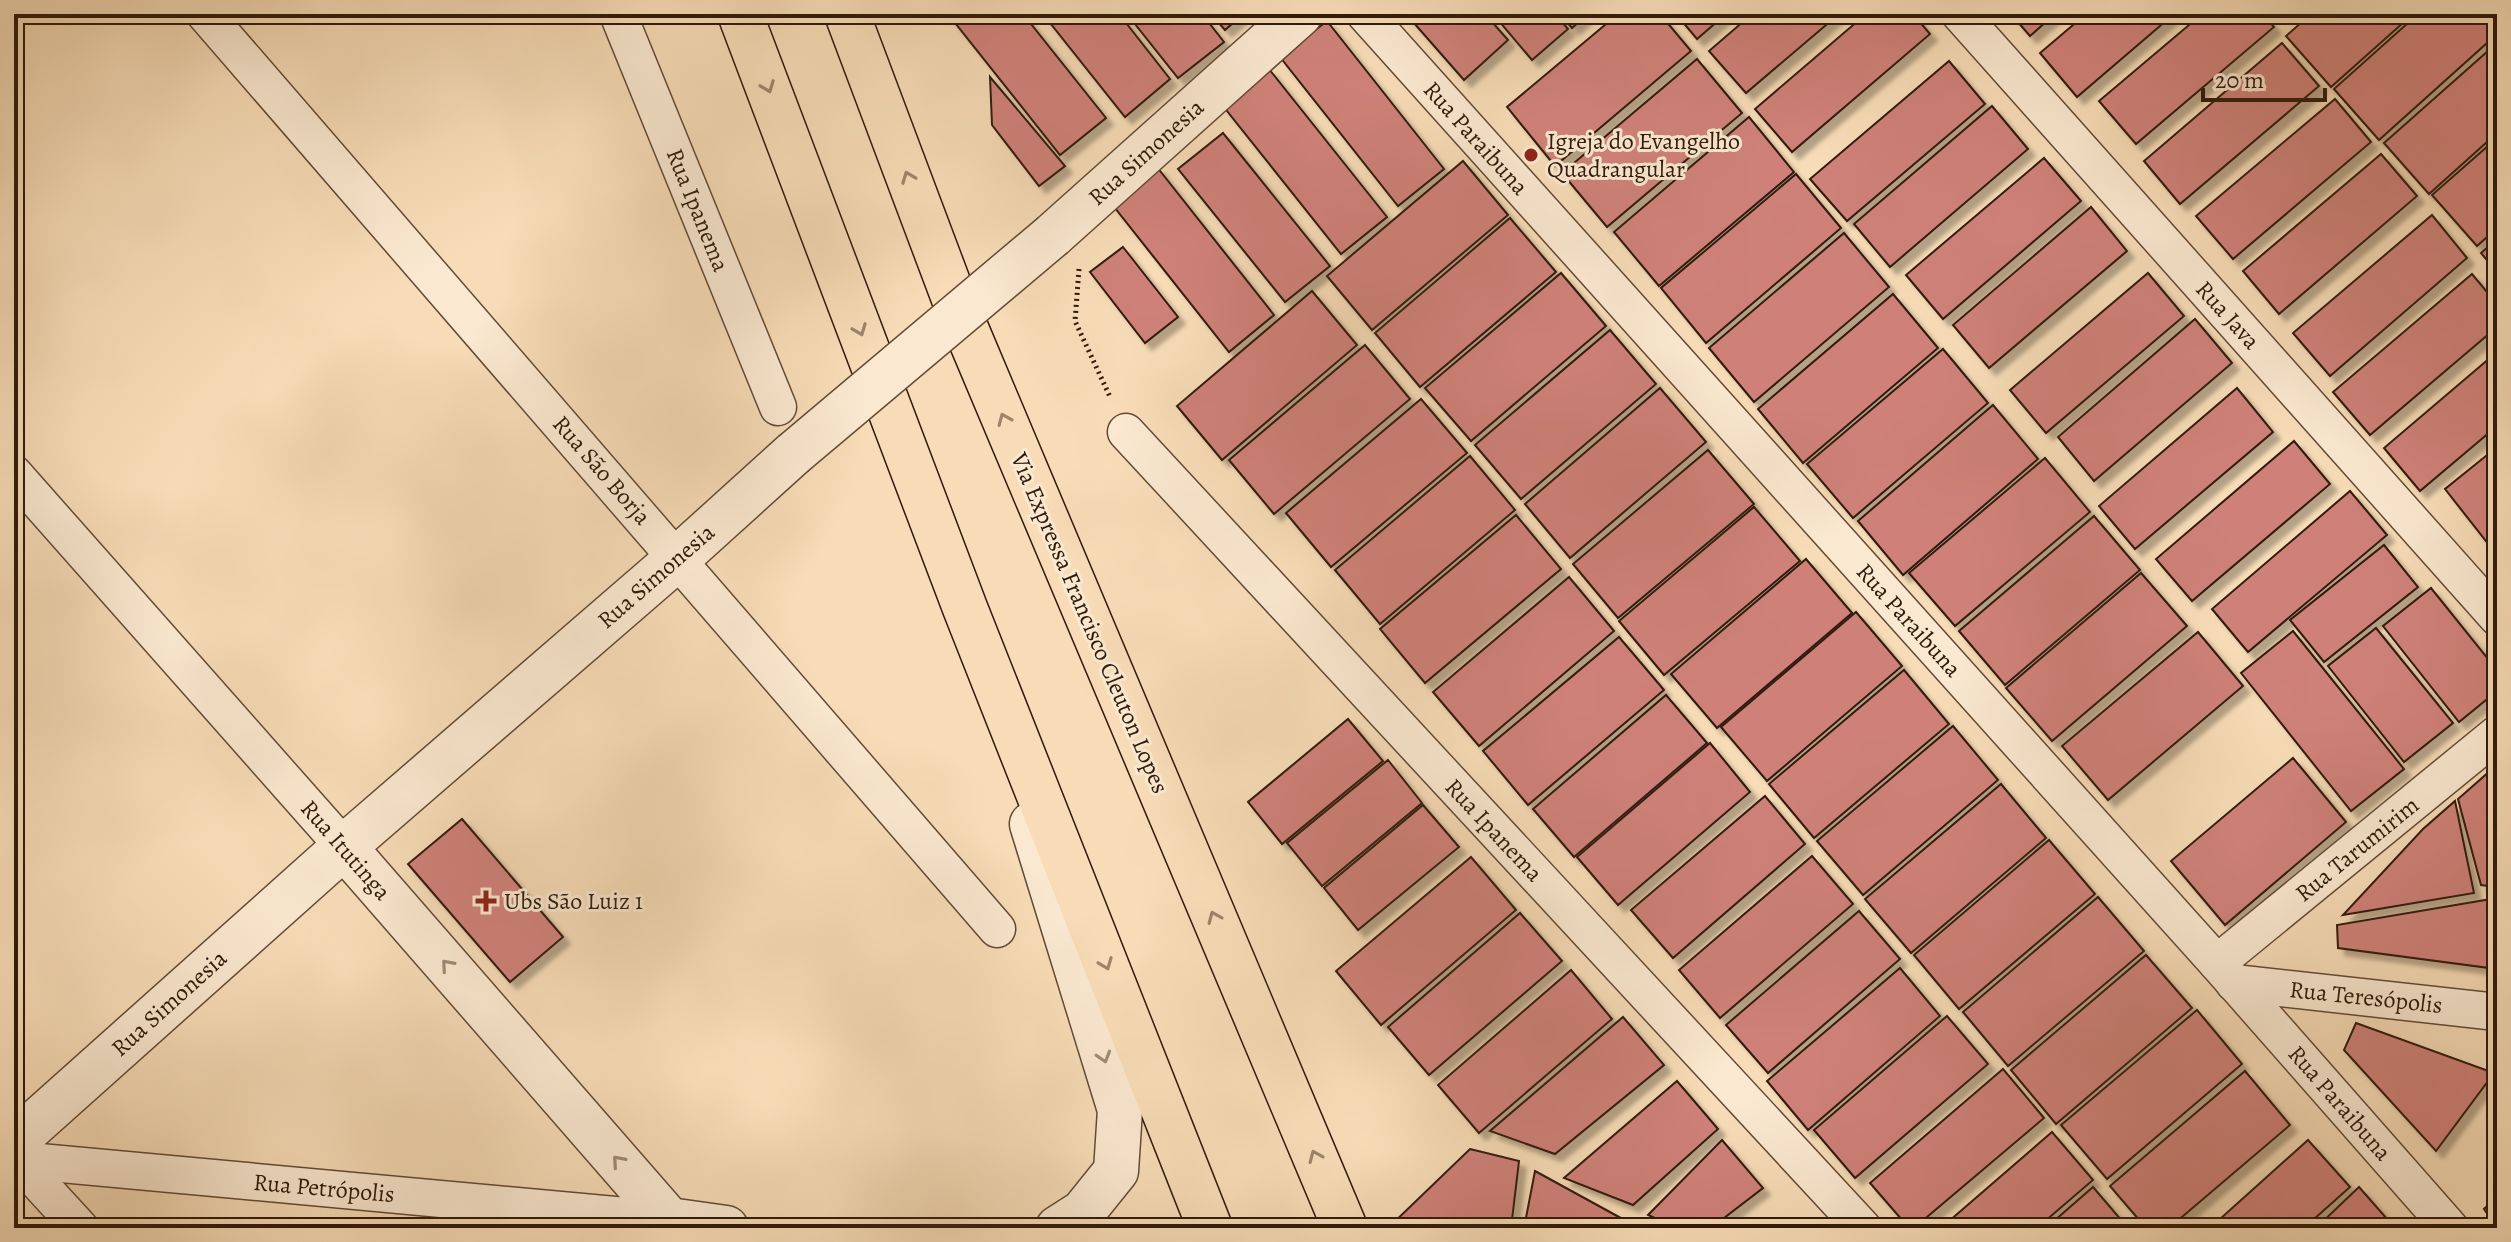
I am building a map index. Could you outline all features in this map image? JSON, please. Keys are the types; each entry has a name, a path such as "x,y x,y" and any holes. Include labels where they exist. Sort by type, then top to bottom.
{"highway":[{"path":"740,14 965,608 1210,1228"},
{"name":"Via Expressa Francisco Cleuton Lopes","path":"847,14 959,312 1345,1228"}],"street":[{"name":"Rua São Borja","path":"205,14 997,929"},
{"name":"Rua Ipanema","path":"618,14 778,407"},
{"name":"Rua Simonesia","path":"15,1152 344,847 678,558 793,454 1057,232 1300,14"},
{"name":"Rua Paraibuna","path":"1365,14 2226,973 2450,1228"},
{"name":"Rua Java","path":"1960,14 2497,617"},
{"name":"Rua Ipanema","path":"1126,432 1863,1228"},
{"name":"Rua Itutinga","path":"14,474 672,1224"},
{"path":"965,608 1120,1110 1116,1171 1083,1212 1058,1228"},
{"name":"Rua Tarumirim","path":"2226,973 2497,734"},
{"name":"Rua Teresópolis","path":"2226,973 2497,1012"},
{"path":"15,1152 80,1228"},
{"name":"Rua Petrópolis","path":"15,1152 726,1228"}],"path":[{"path":"1057,232 1073,250 1080,273 1075,321 1126,432"}],"building":[{"path":"948,14 1023,14 1106,118 1060,155"},
{"path":"1043,14 1119,14 1170,79 1125,117"},
{"path":"1127,14 1202,14 1224,42 1178,78"},
{"path":"1211,14 1243,14 1225,30"},
{"path":"1406,14 1485,14 1508,40 1464,80"},
{"path":"1493,14 1555,14 1568,29 1532,60"},
{"path":"1560,14 1588,14 1572,28"},
{"path":"1618,14 1660,14 1691,51 1555,166 1507,107"},
{"path":"1676,14 1726,14 1697,39"},
{"path":"1752,14 1839,14 1746,93 1709,51"},
{"path":"1866,14 1913,14 1930,34 1792,152 1755,109"},
{"path":"2011,14 2055,14 2030,36"},
{"path":"2086,14 2174,14 2077,97 2040,53"},
{"path":"2202,14 2263,14 2274,27 2136,144 2099,101"},
{"path":"2311,14 2413,14 2331,87 2286,36"},
{"path":"2418,14 2497,14 2497,34 2379,140 2334,89"},
{"path":"1327,21 1444,169 1398,206 1280,57"},
{"path":"2282,43 2319,86 2180,204 2144,161"},
{"path":"2497,43 2497,133 2429,194 2384,143"},
{"path":"1697,59 1742,113 1607,227 1562,173"},
{"path":"1949,61 1985,104 1847,221 1810,179"},
{"path":"1269,69 1387,217 1341,254 1223,106"},
{"path":"990,77 1065,166 1039,186 992,125"},
{"path":"2335,99 2371,142 2233,259 2196,216"},
{"path":"1992,106 2028,149 1890,267 1854,224"},
{"path":"1749,117 1794,172 1659,286 1614,232"},
{"path":"1223,133 1330,266 1285,302 1178,169"},
{"path":"2497,138 2497,228 2477,246 2432,195"},
{"path":"2381,154 2417,196 2279,314 2243,271"},
{"path":"2044,158 2081,201 1943,319 1906,275"},
{"path":"1463,161 1508,215 1372,330 1327,276"},
{"path":"1157,167 1274,315 1229,352 1111,203"},
{"path":"1796,174 1841,228 1706,343 1661,288"},
{"path":"2091,207 2127,251 1989,368 1953,325"},
{"path":"2432,215 2467,258 2330,376 2293,333"},
{"path":"1510,218 1556,272 1420,387 1375,333"},
{"path":"1844,233 1889,287 1754,402 1709,348"},
{"path":"2497,239 2497,272 2481,253"},
{"path":"1123,247 1178,317 1145,343 1090,272"},
{"path":"1561,273 1606,326 1471,441 1425,388"},
{"path":"2148,273 2184,316 2046,433 2010,390"},
{"path":"2472,274 2497,304 2497,327 2370,435 2333,392"},
{"path":"1312,291 1357,345 1222,460 1177,406"},
{"path":"1893,294 1938,348 1803,463 1758,409"},
{"path":"2195,319 2232,363 2094,481 2058,437"},
{"path":"1610,330 1656,384 1521,499 1475,445"},
{"path":"1365,345 1410,399 1274,514 1229,460"},
{"path":"1943,349 1988,403 1853,518 1807,464"},
{"path":"2497,352 2497,426 2420,491 2384,448"},
{"path":"1660,388 1706,442 1570,558 1525,504"},
{"path":"2237,388 2273,432 2135,549 2099,506"},
{"path":"1421,399 1467,453 1331,567 1286,513"},
{"path":"1993,405 2038,459 1903,575 1858,521"},
{"path":"2294,441 2330,484 2192,601 2156,559"},
{"path":"2497,447 2497,555 2445,489"},
{"path":"1708,450 1754,504 1618,618 1573,564"},
{"path":"1470,456 1515,510 1380,624 1335,570"},
{"path":"2045,458 2090,512 1955,626 1909,573"},
{"path":"2350,491 2387,535 2248,652 2212,609"},
{"path":"1754,507 1800,561 1664,675 1619,621"},
{"path":"1516,515 1561,569 1425,683 1380,629"},
{"path":"2094,516 2140,570 2005,685 1959,631"},
{"path":"2384,545 2418,587 2324,662 2290,620"},
{"path":"1806,559 1852,613 1717,728 1671,674"},
{"path":"2141,573 2187,626 2052,741 2006,688"},
{"path":"1569,577 1614,631 1479,746 1433,692"},
{"path":"2431,588 2497,670 2497,691 2459,722 2383,626"},
{"path":"1856,612 1902,666 1767,781 1721,727"},
{"path":"2376,628 2453,723 2404,762 2328,666"},
{"path":"2293,631 2404,769 2351,811 2241,673"},
{"path":"2198,632 2243,686 2108,800 2062,746"},
{"path":"1619,637 1664,690 1528,805 1483,751"},
{"path":"1904,670 1949,724 1814,838 1769,784"},
{"path":"1666,695 1707,743 1574,857 1533,809"},
{"path":"1348,719 1383,761 1282,844 1248,802"},
{"path":"1953,726 1998,780 1863,895 1817,841"},
{"path":"1710,743 1750,792 1618,905 1577,857"},
{"path":"2293,758 2346,822 2225,925 2171,861"},
{"path":"1388,760 1422,803 1322,886 1287,843"},
{"path":"2490,771 2497,807 2497,887 2481,885 2458,799"},
{"path":"2001,784 2046,838 1911,953 1865,899"},
{"path":"1765,796 1805,844 1673,958 1631,910"},
{"path":"2455,801 2474,893 2343,915 2423,829"},
{"path":"1423,805 1459,847 1358,930 1324,888"},
{"name":"Ubs São Luiz 1","path":"462,819 563,937 510,982 408,864"},
{"path":"2049,840 2095,894 1959,1009 1914,955"},
{"path":"1812,856 1853,904 1720,1018 1679,970"},
{"path":"1471,857 1516,910 1381,1025 1336,971"},
{"path":"2098,897 2144,951 2008,1066 1963,1012"},
{"path":"2497,898 2497,969 2338,948 2337,925"},
{"path":"1859,911 1900,959 1768,1073 1726,1025"},
{"path":"1520,913 1562,961 1429,1075 1388,1027"},
{"path":"2146,955 2192,1008 2056,1124 2011,1070"},
{"path":"1900,968 1940,1016 1808,1130 1767,1081"},
{"path":"1571,970 1612,1019 1479,1133 1438,1085"},
{"path":"2197,1010 2242,1064 2107,1179 2061,1125"},
{"path":"1947,1016 1988,1064 1855,1178 1814,1130"},
{"path":"1623,1017 1664,1065 1555,1154 1490,1131"},
{"path":"2356,1023 2494,1073 2436,1151 2344,1050"},
{"path":"2003,1069 2044,1118 1914,1228 1909,1228 1870,1183"},
{"path":"2245,1071 2290,1125 2169,1228 2146,1228 2110,1186"},
{"path":"1677,1081 1718,1129 1633,1205 1564,1178"},
{"path":"2052,1132 2093,1180 2037,1228 1941,1228"},
{"path":"1722,1140 1763,1188 1711,1228 1677,1228 1648,1215"},
{"path":"2308,1140 2350,1187 2304,1228 2210,1228"},
{"path":"1470,1149 1519,1161 1511,1228 1388,1228"},
{"path":"1535,1171 1639,1228 1524,1228"},
{"path":"2093,1187 2128,1228 2046,1228"},
{"path":"2359,1187 2395,1228 2316,1228"},
{"path":"2497,1197 2497,1228 2484,1209"}],"place":[{"name":"Igreja do Evangelho Quadrangular","path":"1531,155"},
{"name":"Ubs São Luiz 1","path":"486,901"}]}
